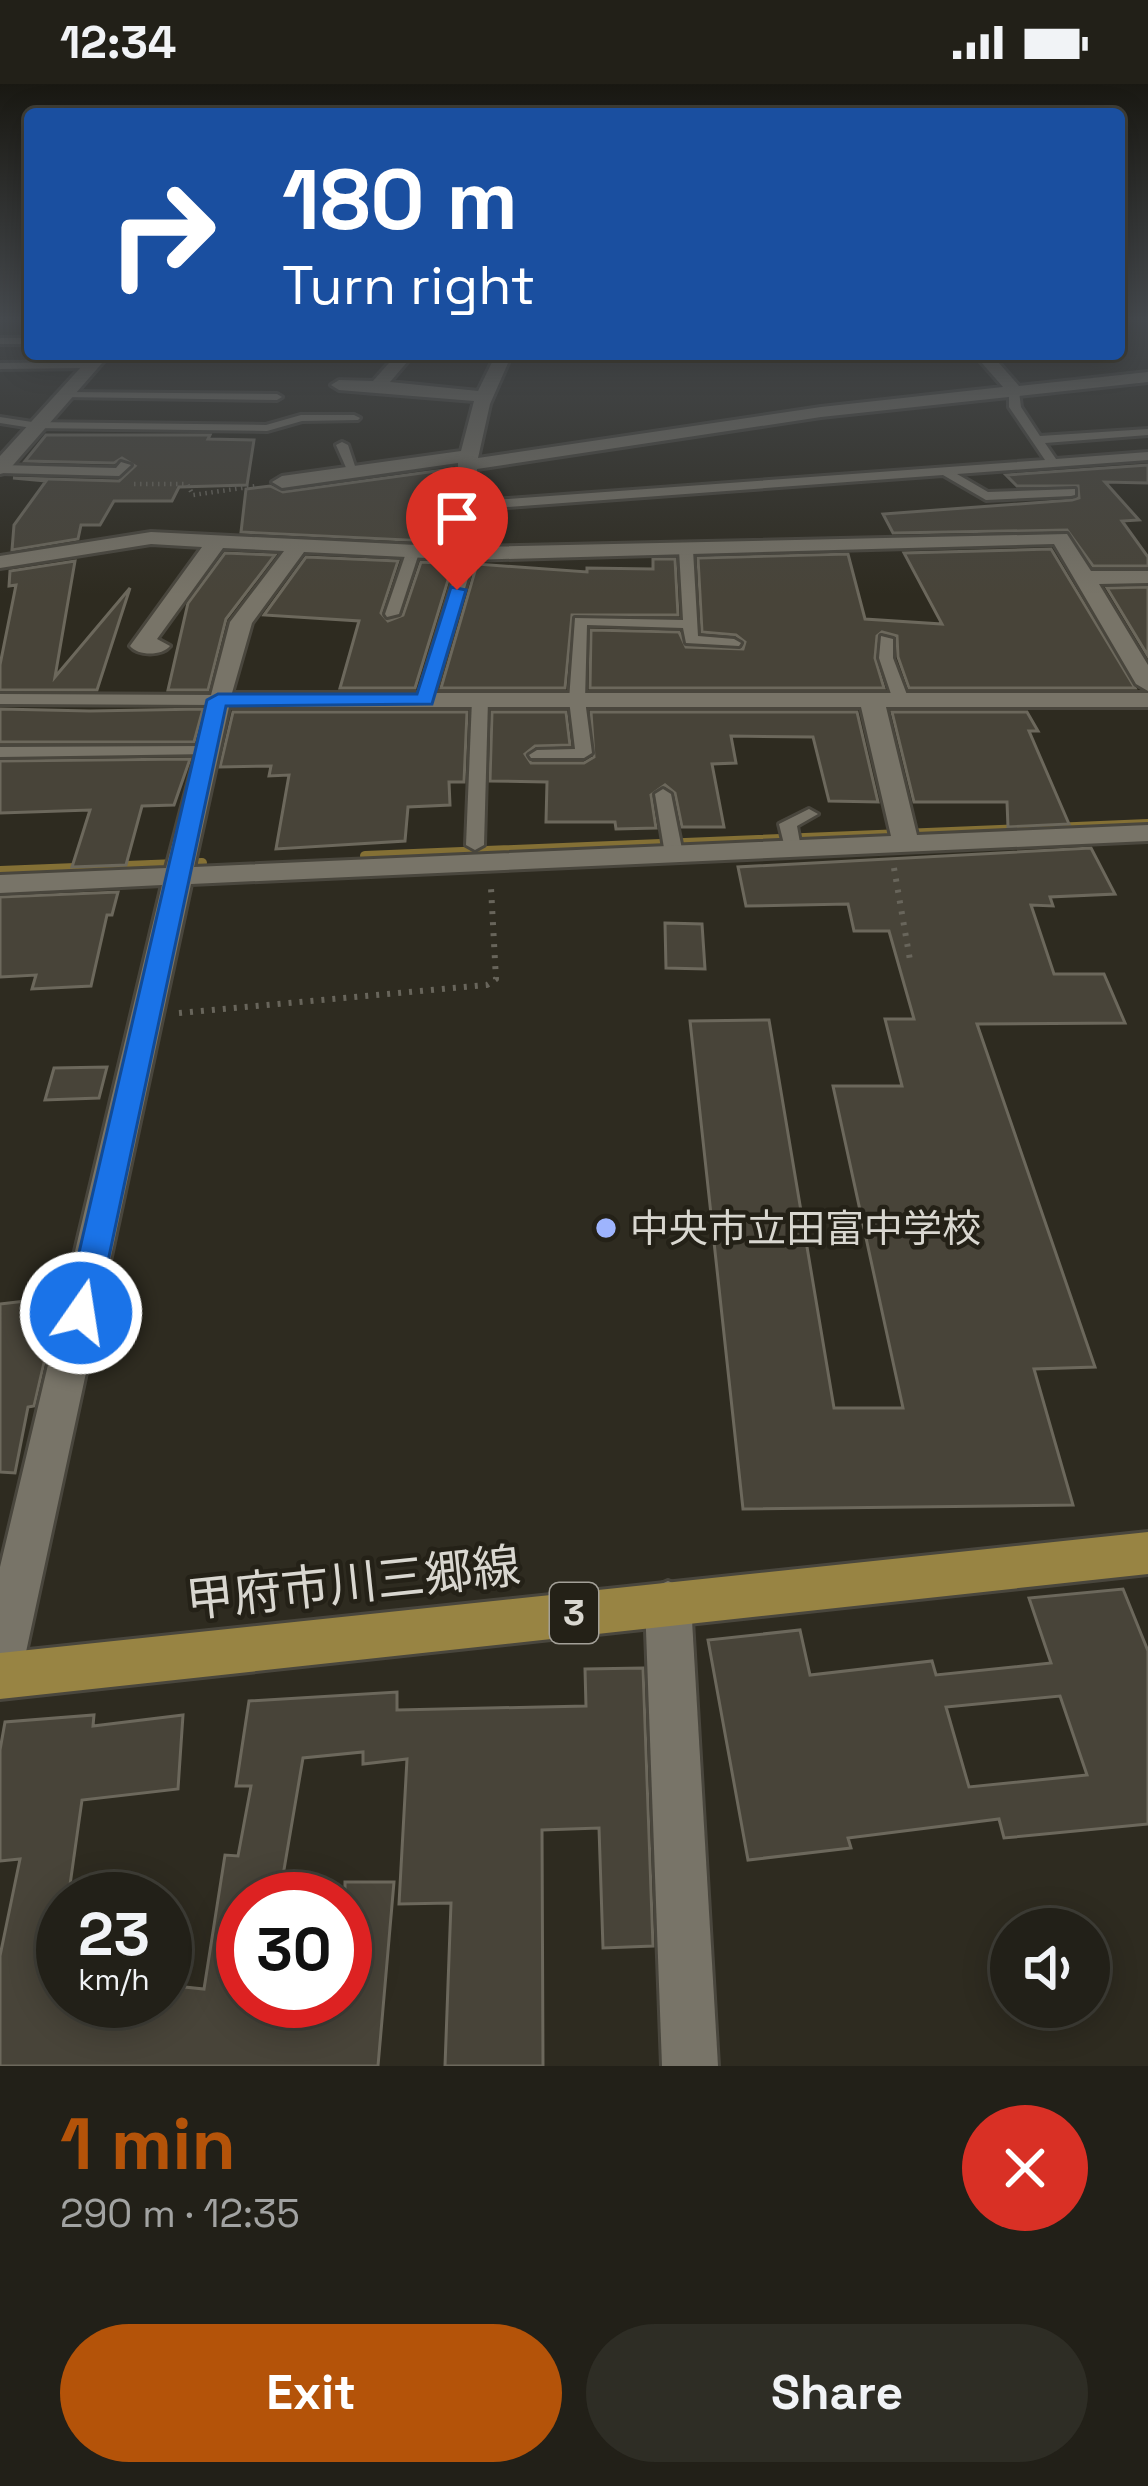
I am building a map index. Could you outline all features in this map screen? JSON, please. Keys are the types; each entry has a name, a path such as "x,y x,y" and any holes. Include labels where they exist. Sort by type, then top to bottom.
{"main road":[{"name":"甲府市川三郷線","path":"0,1676 1148,1553"}],"street":[{"path":"0,469 32,425 49,410"},
{"path":"468,554 467,461 477,410"},
{"path":"281,482 842,410"},
{"path":"0,562 152,538 468,554 1060,538 1148,684"},
{"path":"159,646 141,646 218,541"},
{"path":"0,1666 218,700 241,622 299,545"},
{"path":"1083,578 1148,577"},
{"path":"218,700 1148,700"},
{"path":"872,700 901,838"},
{"path":"0,884 181,868 994,834 1148,833"},
{"path":"668,1603 690,2066"}],"lane":[{"path":"1017,410 1053,463"},
{"path":"0,420 32,425 267,428 301,418 354,418"},
{"path":"1036,440 1148,433"},
{"path":"342,445 354,472"},
{"path":"466,506 1148,455"},
{"path":"0,469 119,472 125,465"},
{"path":"947,473 986,496 1071,492"},
{"path":"686,550 691,640 734,643"},
{"path":"392,614 412,553"},
{"path":"425,700 468,554"},
{"path":"537,755 584,753 577,700 580,621 689,624"},
{"path":"886,639 886,658 901,700"},
{"path":"0,699 218,700"},
{"path":"478,857 480,700"},
{"path":"0,752 206,751"},
{"path":"663,794 673,848"},
{"path":"791,842 788,824 809,814"}],"path":[{"path":"901,838 910,960"},
{"path":"147,1016 487,986 496,980 478,857"}],"building":[{"path":"46,435 210,435 208,439 254,440 247,485 179,487 172,501 114,501 100,525 81,525 78,539 12,550 14,525 46,481 13,478 119,481 135,466 122,458 114,463 25,461"},
{"path":"1148,465 1148,483 1105,482 1139,520 1122,521 1148,557 1148,566 1093,566 1067,530 893,533 883,514 1072,500 1079,498 1078,486 1017,486 1006,475"},
{"path":"451,469 453,534 448,542 241,532 246,489 270,486 283,492"},
{"path":"1051,549 1135,688 909,688 898,657 897,636 882,632 877,636 875,658 884,688 590,688 591,630 679,632 686,647 743,649 745,642 736,635 702,632 698,558 848,554 865,619 942,624 904,553"},
{"path":"225,553 275,555 226,619 208,690 168,690 188,603"},
{"path":"306,557 398,561 381,613 388,621 403,615 421,562 453,564 415,688 340,688 359,621 264,615"},
{"path":"653,559 675,559 678,615 572,615 565,688 441,688 477,564 587,572 587,568 653,569"},
{"path":"75,561 55,677 130,588 97,690 0,690 0,665 16,585 9,586 10,571"},
{"path":"1148,587 1148,656 1107,588"},
{"path":"0,709 203,709 194,742 0,742"},
{"path":"233,712 467,712 464,782 449,782 450,805 408,807 405,841 276,849 289,775 269,776 271,766 220,767"},
{"path":"492,712 566,712 570,745 535,746 525,754 531,763 584,763 594,757 591,712 857,712 878,802 829,801 813,737 731,736 736,763 712,764 724,827 682,827 675,793 665,785 651,795 656,828 616,829 615,822 546,822 547,782 490,781"},
{"path":"892,712 1027,712 1038,731 1029,731 1069,824 1008,827 1007,802 914,802"},
{"path":"190,759 174,805 142,806 126,865 72,867 90,810 0,813 0,761"},
{"path":"1091,848 1115,894 1050,897 1053,906 1031,905 1054,974 1104,974 1125,1023 977,1024 1095,1367 1034,1369 1073,1505 743,1509 690,1021 769,1020 834,1408 903,1408 833,1086 902,1086 885,1019 914,1019 889,931 854,931 848,904 746,906 738,867"},
{"path":"118,892 112,915 107,915 91,986 32,989 36,975 0,977 0,897"},
{"path":"665,923 702,924 705,969 666,968"},
{"path":"107,1067 99,1098 45,1100 54,1068"},
{"path":"52,1298 46,1354 34,1406 28,1407 15,1473 0,1472 0,1304"},
{"path":"1123,1589 1148,1651 1148,1824 1004,1838 999,1819 848,1838 851,1848 748,1860 708,1640 800,1630 810,1675 932,1661 936,1675 1051,1663 1029,1598","holes":["1060,1696 1087,1775 969,1787 946,1707"]},
{"path":"643,1668 653,1946 603,1948 599,1828 542,1830 543,2066 445,2066 451,1903 399,1904 407,1759 363,1764 363,1752 303,1758 284,1872 222,1872 225,1855 238,1856 251,1786 236,1786 249,1701 397,1692 397,1710 586,1706 585,1669"},
{"path":"94,1715 93,1726 183,1715 178,1789 82,1800 72,1872 36,1872 36,2028 192,2028 192,1988 204,1989 216,1912 216,2028 372,2028 372,1882 394,1882 378,2066 0,2066 0,1956 20,1859 0,1861 0,1750 5,1722"}],"waterway":[{"path":"365,856 1148,824"},
{"path":"0,871 202,863"}],"place":[{"name":"中央市立田富中学校","path":"606,1228"}],"route":[{"path":"81,1313 218,700 425,700 457,590"}]}
